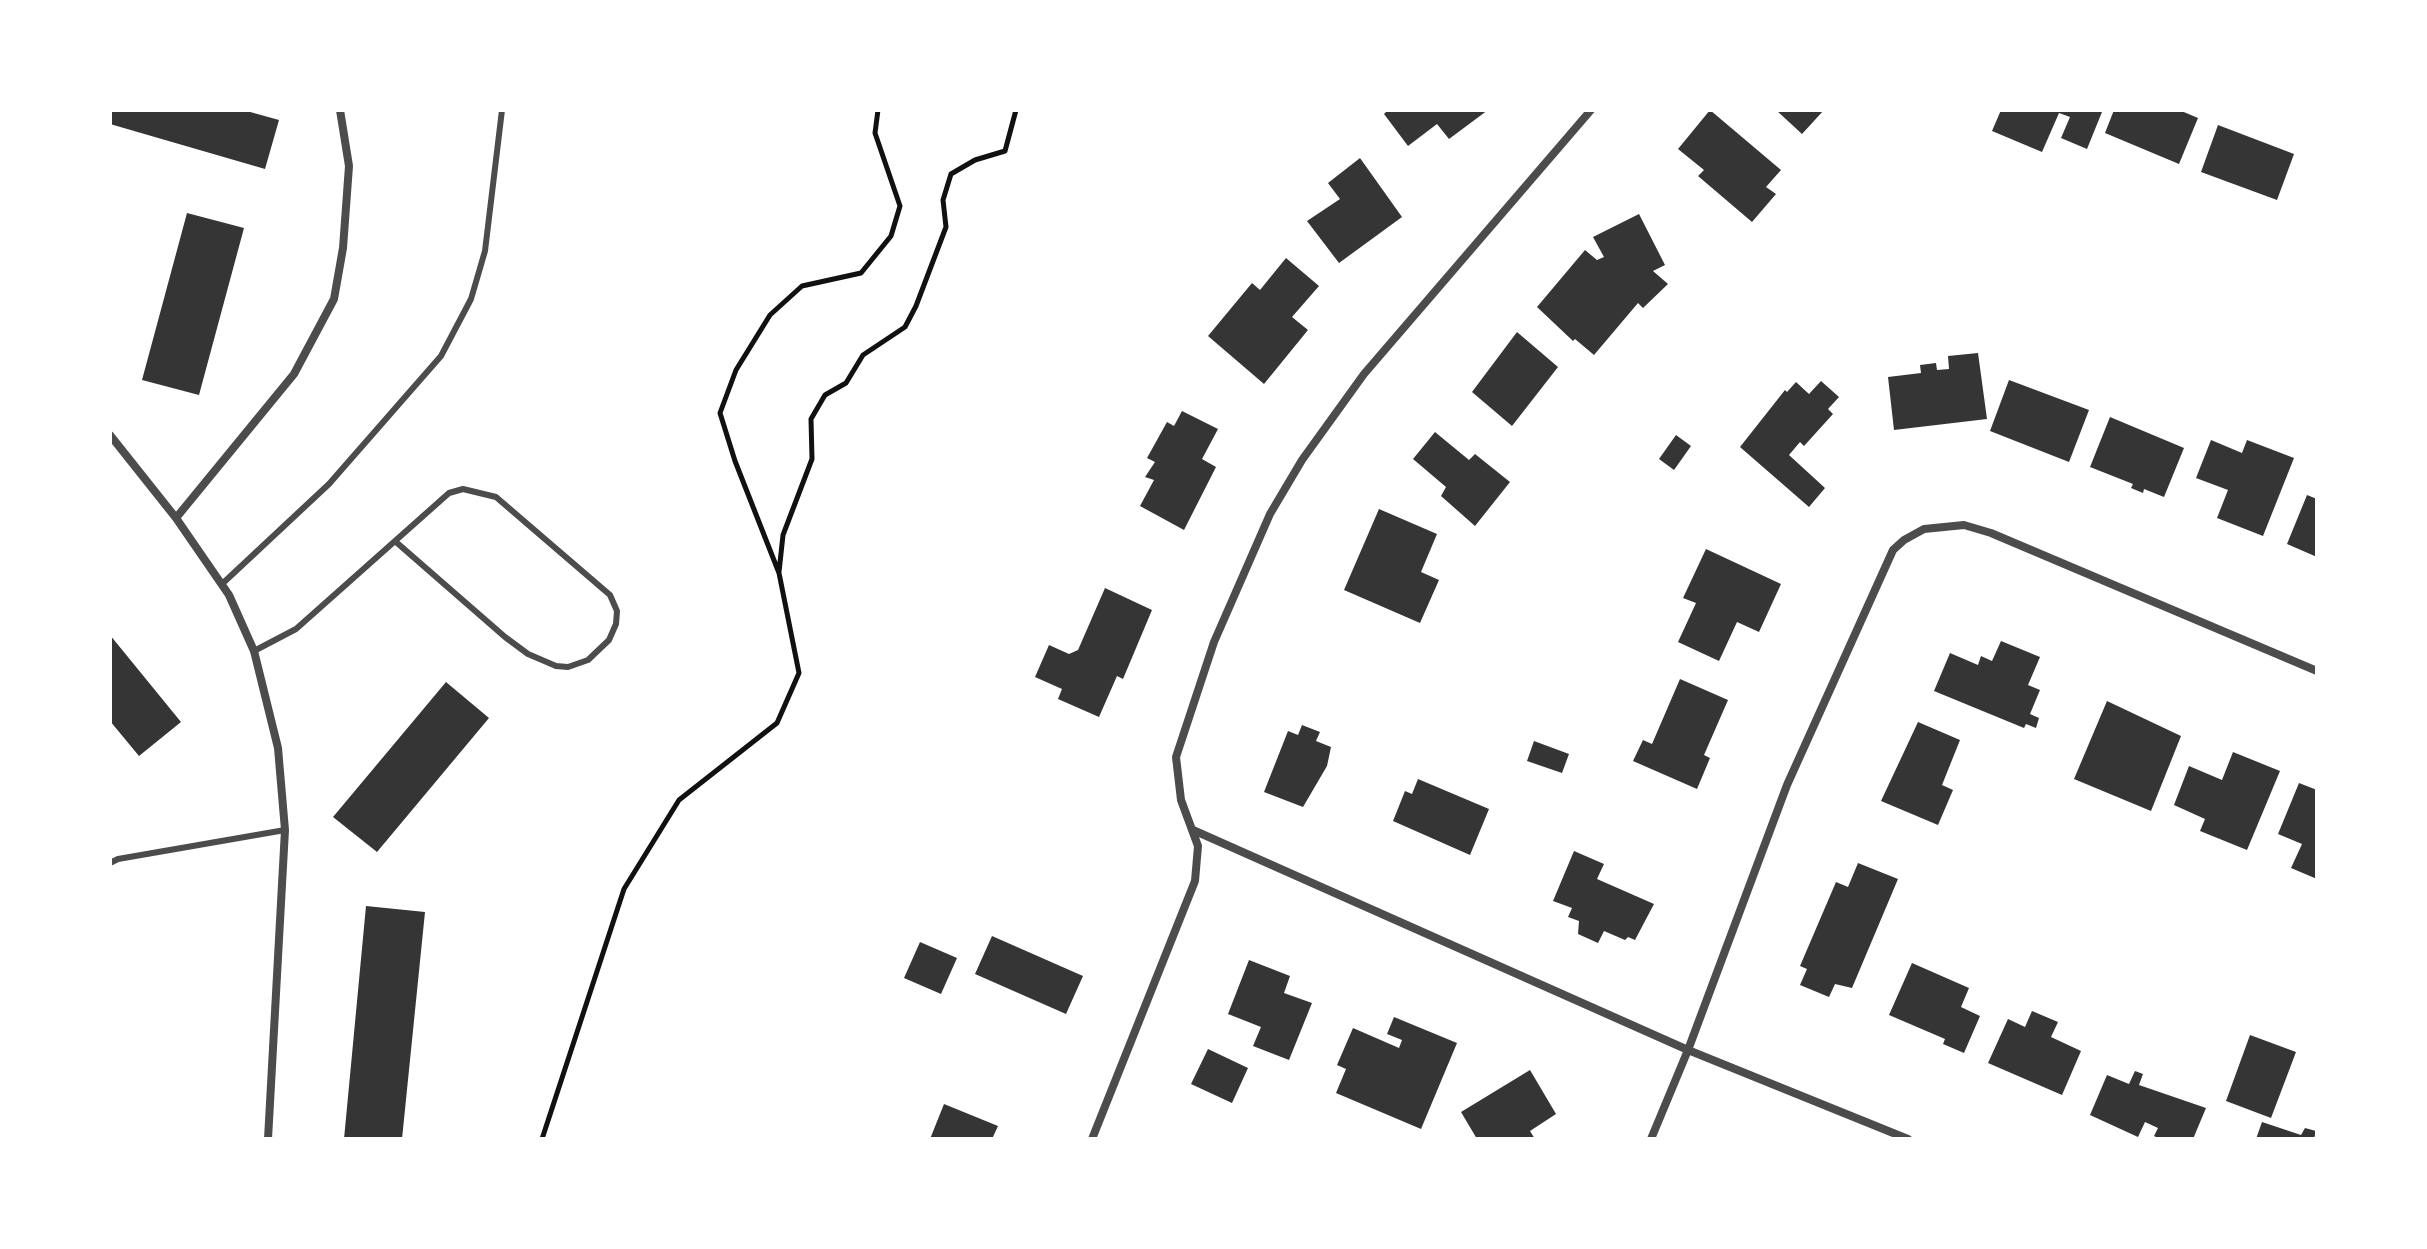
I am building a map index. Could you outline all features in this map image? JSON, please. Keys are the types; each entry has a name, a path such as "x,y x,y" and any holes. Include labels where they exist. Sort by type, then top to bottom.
{"street":[{"path":"176,518 294,374 334,299 343,248 349,166 340,110"},
{"path":"1092,1139 1195,881 1198,846 1181,800 1176,757 1214,642 1270,514 1302,460 1364,374 1591,110"},
{"path":"110,435 176,518 222,584 254,651 278,748 285,830 268,1139"},
{"path":"1651,1139 1688,1050 1787,785 1893,550 1904,540 1924,529 1964,525 1991,533 2317,671"},
{"path":"1193,830 1688,1050 1908,1139"}],"lane":[{"path":"222,584 329,484 441,356 471,299 485,251 502,110"},
{"path":"254,651 296,629 449,493 463,489 496,497 610,595 617,611 616,624 609,640 588,660 568,667 556,666 528,654 505,637 396,542"},
{"path":"110,863 118,859 285,830"}],"path":[{"path":"542,1139 624,889 679,800 777,723 799,673 779,573 735,461 720,413 736,370 770,315 802,286 861,273 891,236 900,206 875,133 878,110"},
{"path":"779,573 783,535 812,459 811,419 825,395 846,383 863,355 905,327 946,227 943,200 951,174 975,160 1005,151 1016,110"}],"building":[{"path":"110,110 243,110 279,120 265,169 110,124"},
{"path":"1388,110 1488,110 1449,139 1437,124 1408,146 1384,114"},
{"path":"1710,110 1781,170 1766,187 1776,194 1752,222 1698,176 1704,170 1678,149"},
{"path":"1776,110 1824,110 1802,134"},
{"path":"2001,110 2102,112 2087,149 2061,138 2070,117 2059,113 2042,152 1992,131"},
{"path":"2114,110 2179,110 2198,118 2179,164 2105,133"},
{"path":"2218,125 2294,154 2277,200 2201,172"},
{"path":"1360,158 1402,217 1339,263 1307,221 1340,199 1328,183"},
{"path":"187,213 244,228 199,395 142,380"},
{"path":"1639,214 1665,265 1653,271 1668,284 1643,308 1638,303 1594,355 1575,339 1573,341 1537,307 1585,250 1597,260 1604,257 1593,237"},
{"path":"1286,258 1319,286 1292,317 1308,330 1264,384 1208,336 1252,283 1260,290"},
{"path":"1517,332 1558,367 1512,426 1472,392"},
{"path":"1978,353 1987,419 1894,430 1888,377 1921,373 1920,365 1936,363 1937,370 1949,369 1948,356"},
{"path":"2009,380 2089,410 2069,462 1990,431"},
{"path":"1821,381 1839,397 1828,409 1833,414 1804,446 1800,442 1789,455 1825,488 1809,507 1740,447 1785,390 1787,392 1796,382 1809,394"},
{"path":"1182,411 1218,429 1202,459 1216,467 1184,530 1140,506 1154,480 1145,477 1155,462 1147,458 1167,422 1174,426"},
{"path":"2110,417 2184,448 2164,497 2144,489 2143,493 2131,488 2133,484 2090,467"},
{"path":"1435,432 1469,460 1475,454 1510,482 1475,526 1441,496 1446,487 1413,459"},
{"path":"1676,435 1691,446 1674,470 1659,459"},
{"path":"2211,440 2242,453 2247,440 2294,458 2263,536 2217,518 2228,490 2196,478"},
{"path":"2307,495 2317,499 2317,557 2287,544"},
{"path":"1379,509 1437,534 1421,572 1439,580 1420,623 1344,590"},
{"path":"1706,549 1781,584 1759,632 1737,622 1719,661 1678,642 1696,603 1683,598"},
{"path":"1105,588 1152,610 1123,679 1117,676 1099,717 1058,699 1062,689 1035,677 1049,645 1069,654 1078,650"},
{"path":"110,635 181,722 139,756 110,721"},
{"path":"2001,641 2040,657 2028,685 2040,690 2030,714 2039,718 2036,728 2026,724 2024,728 1934,691 1950,653 1978,665 1981,656 1992,661"},
{"path":"1680,679 1728,700 1704,755 1710,758 1697,789 1633,761 1643,740 1652,744"},
{"path":"446,682 489,718 377,852 333,817"},
{"path":"2107,701 2181,736 2151,811 2074,779"},
{"path":"1918,722 1960,740 1942,785 1953,790 1938,825 1881,801"},
{"path":"1302,725 1320,732 1316,741 1331,747 1327,766 1303,807 1264,792 1288,731 1298,735"},
{"path":"1534,741 1569,754 1562,773 1527,761"},
{"path":"2233,752 2280,771 2247,850 2200,831 2205,819 2174,805 2189,766 2222,780"},
{"path":"1418,779 1489,809 1470,855 1393,821 1405,791 1412,794"},
{"path":"2299,783 2317,790 2317,879 2291,868 2302,844 2278,834"},
{"path":"1574,851 1604,864 1597,879 1654,904 1635,940 1628,937 1625,940 1604,931 1598,943 1578,934 1579,921 1568,917 1572,908 1553,901"},
{"path":"1858,863 1898,879 1852,988 1835,984 1829,997 1800,985 1807,969 1800,966 1836,882 1848,887"},
{"path":"366,906 425,912 402,1139 344,1139"},
{"path":"992,936 1083,976 1066,1014 975,974"},
{"path":"920,942 957,958 941,994 904,978"},
{"path":"1249,960 1290,976 1284,993 1312,1003 1289,1060 1253,1046 1261,1027 1228,1014"},
{"path":"1912,963 1969,988 1961,1007 1980,1016 1964,1053 1943,1044 1945,1039 1889,1015"},
{"path":"2032,1011 2058,1022 2051,1037 2081,1051 2062,1095 1988,1063 2008,1019 2025,1027"},
{"path":"1394,1017 1457,1043 1421,1129 1336,1093 1346,1069 1337,1065 1353,1028 1399,1048 1402,1040 1387,1034"},
{"path":"2250,1035 2296,1052 2271,1118 2226,1101"},
{"path":"1208,1049 1248,1068 1232,1103 1191,1084"},
{"path":"1530,1070 1556,1114 1530,1131 1535,1139 1477,1139 1461,1112"},
{"path":"2135,1071 2143,1074 2139,1085 2206,1108 2193,1139 2160,1139 2154,1136 2158,1128 2145,1122 2138,1137 2090,1115 2107,1075 2129,1084"},
{"path":"944,1104 998,1126 992,1139 930,1139"},
{"path":"2262,1122 2301,1135 2305,1128 2316,1131 2314,1139 2256,1139"}]}
